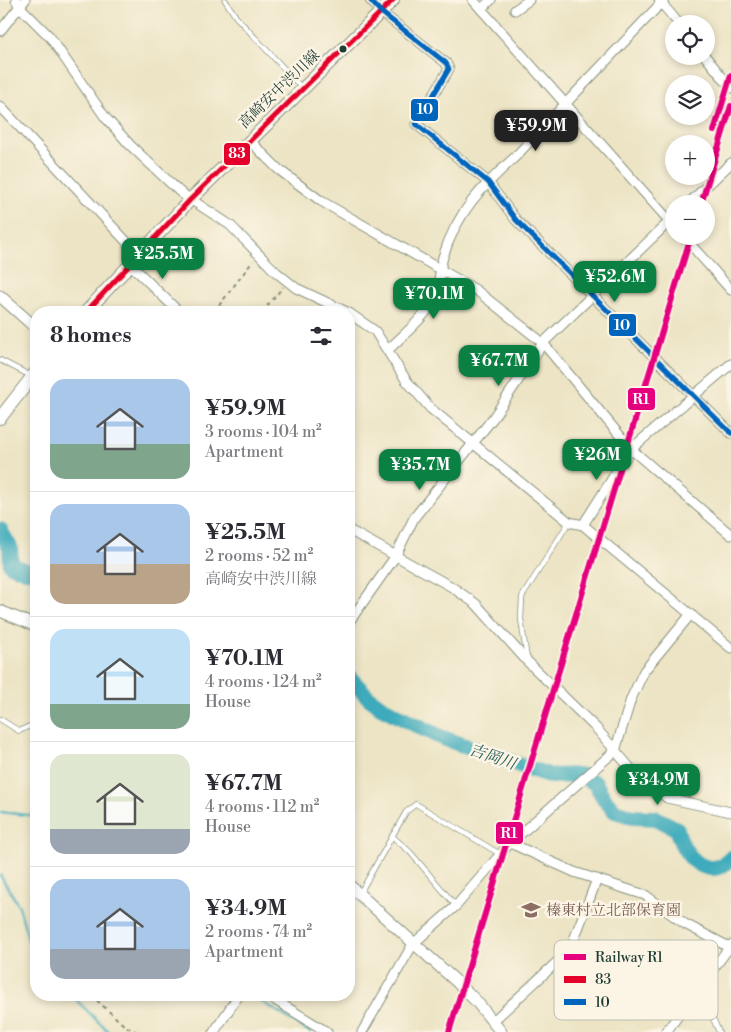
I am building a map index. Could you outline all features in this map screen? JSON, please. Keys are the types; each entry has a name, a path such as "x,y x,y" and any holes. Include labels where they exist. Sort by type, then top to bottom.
{"main road":[{"name":"高崎安中渋川線","path":"92,306 190,200 249,140 394,0"},
{"path":"0,418 30,379"}],"street":[{"path":"370,0 381,12 446,63 449,69 416,124 488,182 516,220 731,433"},
{"path":"473,0 665,213"},
{"path":"481,9 491,0"},
{"path":"515,10 528,0"},
{"path":"388,350 431,306 438,293 440,269 447,245 463,210 662,1 672,15"},
{"path":"0,31 20,2 50,37 105,117 117,131 190,200 230,225 287,281 335,306"},
{"path":"712,65 731,88"},
{"path":"0,106 173,306"},
{"path":"249,140 278,169 321,201 476,290 543,343 631,449 731,535"},
{"path":"697,195 731,163"},
{"path":"355,613 394,557 414,518 493,418 543,343 665,227"},
{"path":"691,245 731,290"},
{"path":"0,296 30,323"},
{"path":"355,318 375,331 406,380 430,408 569,522 583,525 731,648"},
{"path":"583,525 631,449 731,364"},
{"path":"355,534 394,557 452,587 476,604 527,661 596,728 614,751 667,798 731,812"},
{"path":"0,611 30,624"},
{"path":"362,1032 413,944 456,906 510,844 614,751 631,699 644,671 691,614"},
{"path":"510,844 596,879 645,895 685,924 716,940"},
{"path":"574,940 596,879"},
{"path":"355,891 458,983 501,1032"},
{"path":"718,941 730,947 718,962"},
{"path":"492,1022 554,965"},
{"path":"214,1032 235,1001"},
{"path":"276,1001 327,1032"},
{"path":"666,1032 675,1020"}],"lane":[{"path":"225,0 236,17 302,89"},
{"path":"0,360 30,372"},
{"path":"527,661 521,619 522,597 569,522"},
{"path":"0,719 19,731 30,726"},
{"path":"359,895 406,812 416,804 500,854"},
{"path":"392,836 410,852 456,906"},
{"path":"714,1020 719,1032"}],"path":[{"path":"219,306 258,254"},
{"path":"267,306 287,281"},
{"path":"97,1001 125,1026 137,1032"}],"waterway":[{"name":"吉岡川","path":"0,530 10,547 11,565 30,571"},
{"name":"吉岡川","path":"355,683 381,707 440,737 551,776 580,775 595,783 605,800 615,811 633,817 656,818 677,829 684,848 697,863 705,867 713,868 722,865 731,858"},
{"path":"0,812 30,815"},
{"path":"0,875 19,906 30,945"},
{"path":"77,1001 109,1032"},
{"path":"261,1001 310,1032"}],"rail line":[{"name":"R1","path":"714,131 731,75"},
{"name":"R1","path":"704,195 731,106"},
{"name":"R1","path":"449,1032 688,245"}],"transit line":[{"name":"10","path":"370,0 381,12 446,63 449,69 416,124 488,182 516,220 731,433"},
{"name":"83","path":"92,306 190,200 393,0"}],"place":[{"name":"榛東村立北部保育園","path":"531,910"}]}
